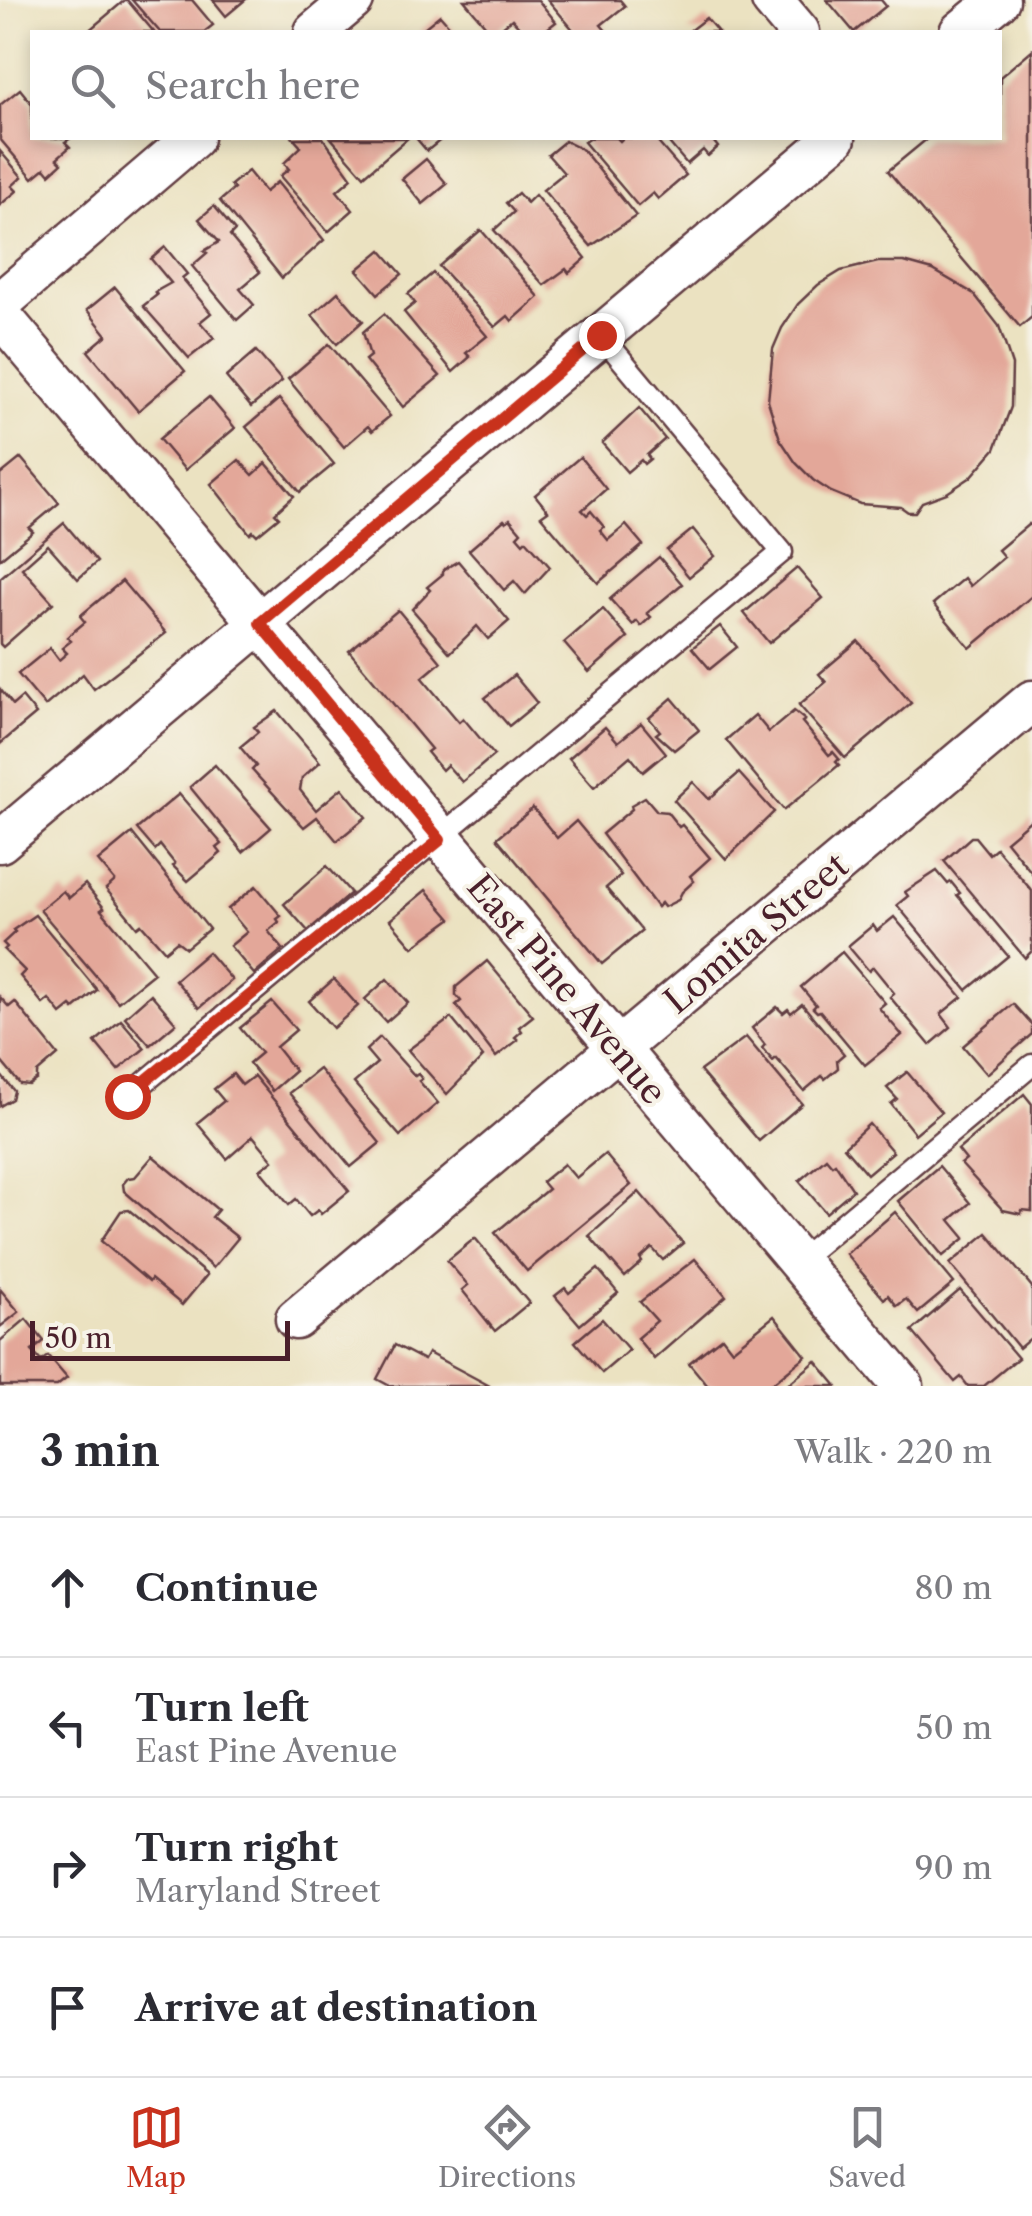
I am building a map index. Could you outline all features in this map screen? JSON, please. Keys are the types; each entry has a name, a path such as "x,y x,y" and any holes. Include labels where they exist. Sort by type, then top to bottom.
{"street":[{"path":"317,30 353,0"},
{"path":"772,0 797,30"},
{"path":"962,30 998,0"},
{"path":"0,303 190,140"},
{"path":"0,842 833,140"},
{"name":"East Pine Avenue","path":"0,316 903,1386"},
{"name":"Lomita Street","path":"296,1319 1032,701"}],"lane":[{"path":"127,1096 440,840 782,552 601,335"},
{"path":"798,1261 1032,1065"}],"building":[{"path":"125,0 152,30 89,30"},
{"path":"132,0 192,0 213,25 207,30 158,30"},
{"path":"213,0 245,0 226,16"},
{"path":"464,0 538,0 556,22 546,30 522,30 512,19 498,30 489,30"},
{"path":"548,0 620,0 625,6 601,25 605,30 573,30"},
{"path":"827,0 881,0 886,6 852,30"},
{"path":"440,15 453,30 421,30"},
{"path":"706,18 716,30 691,30"},
{"path":"1032,50 1032,317 1020,327 888,171 926,140 1002,140 1002,75"},
{"path":"20,89 30,102 30,140 68,140 65,142 70,147 57,158 62,163 50,174 45,168 33,178 0,139 0,105"},
{"path":"295,140 324,140 352,178 337,191 353,210 328,232 280,176 289,169 284,163 301,147"},
{"path":"333,140 406,140 364,176"},
{"path":"418,140 441,140 427,151"},
{"path":"656,140 686,175 658,199 653,193 638,206 584,142"},
{"path":"667,140 717,140 714,142 718,147 708,156 703,150 687,164"},
{"path":"565,141 583,150 636,216 591,246 543,190 564,173 548,155"},
{"path":"0,151 22,177 12,186 17,191 0,205"},
{"path":"426,159 447,184 423,204 402,179"},
{"path":"248,171 265,192 277,182 324,240 282,278 220,201"},
{"path":"518,193 527,203 535,195 586,258 569,273 566,269 544,285 494,230 514,212 506,203"},
{"path":"214,206 235,231 230,236 260,272 240,289 254,305 237,320 192,266 207,253 204,251 219,242 199,219"},
{"path":"481,230 539,297 512,321 508,316 495,327 439,266"},
{"path":"165,247 187,274 182,278 211,313 200,322 214,338 189,358 143,306 157,295 155,292 171,283 151,259"},
{"path":"381,250 402,274 378,294 357,270"},
{"path":"878,262 904,262 933,270 974,294 999,326 1012,365 1011,407 995,449 971,477 947,493 922,502 915,512 860,504 813,480 780,439 768,401 773,349 798,304 841,271"},
{"path":"433,273 487,336 466,353 470,357 453,372 404,312 415,303 408,294"},
{"path":"115,287 185,371 138,411 88,351 107,335 87,310"},
{"path":"338,292 363,321 337,344 312,315"},
{"path":"384,314 440,376 403,407 365,360 370,356 363,332"},
{"path":"329,344 390,416 372,431 368,426 344,447 288,379"},
{"path":"256,351 282,381 251,407 226,377"},
{"path":"209,397 235,428 185,470 159,439"},
{"path":"279,399 334,464 300,492 246,427"},
{"path":"639,408 665,439 647,455 650,459 644,464 641,460 627,472 602,443"},
{"path":"580,457 606,489 582,510 587,515 591,511 604,527 600,530 608,540 626,525 643,545 598,583 541,516 548,511 535,495"},
{"path":"21,458 59,503 29,528 33,532 0,559 0,475"},
{"path":"239,460 253,475 266,463 294,496 275,513 279,517 257,535 253,531 250,534 211,484"},
{"path":"510,519 521,532 517,536 523,543 526,540 550,567 525,594 514,581 504,590 469,550"},
{"path":"64,523 97,562 78,579 48,545 22,568 53,603 3,647 0,578"},
{"path":"1029,524 1032,596 970,648 933,604 964,578 970,586 1004,557 998,550"},
{"path":"693,529 715,556 689,577 667,550"},
{"path":"659,557 682,584 647,613 651,617 641,626 637,621 633,625 610,599"},
{"path":"458,561 509,621 488,639 477,626 450,653 412,609 443,570"},
{"path":"797,568 823,598 769,643 744,613"},
{"path":"122,581 166,633 94,689 83,674 45,706 18,674 50,648 59,660 67,653 62,648 71,641 67,637 85,622 80,616"},
{"path":"603,609 628,638 589,672 564,643"},
{"path":"398,610 441,662 422,678 459,722 463,718 494,755 462,782 447,765 442,770 427,752 431,749 349,651"},
{"path":"720,626 737,647 710,669 692,648"},
{"path":"858,641 911,703 845,758 799,705 826,682 819,674"},
{"path":"514,675 537,703 509,726 485,698"},
{"path":"0,689 13,705 22,697 36,714 0,744"},
{"path":"672,698 699,730 674,750 656,734 660,731 649,718"},
{"path":"277,711 320,762 302,778 300,790 316,810 342,788 366,817 337,841 317,817 304,827 252,770 256,766 240,747 258,732 254,727"},
{"path":"794,711 805,720 802,722 829,755 833,752 839,759 839,765 784,810 726,740 755,715 769,732"},
{"path":"641,723 666,753 643,772 630,756 594,787 569,758 605,727 618,742"},
{"path":"215,765 271,828 243,852 190,787"},
{"path":"739,773 774,812 726,859 674,800 693,782 709,799"},
{"path":"179,794 222,844 217,848 221,853 188,881 160,845 155,850 137,829"},
{"path":"645,797 657,811 667,812 679,827 682,825 710,858 690,876 694,881 678,900 664,907 661,903 657,907 602,834 632,809 631,805"},
{"path":"533,808 557,838 576,821 621,875 606,888 642,931 602,964 497,838"},
{"path":"1032,819 1032,873 1006,841"},
{"path":"132,833 209,929 186,948 177,941 165,951 141,924 137,927 106,889 115,881 98,861"},
{"path":"971,837 989,854 996,848 1032,891 1032,951 1025,958 944,861"},
{"path":"327,866 351,893 308,931 284,904"},
{"path":"937,871 948,884 951,882 960,893 957,895 1008,956 967,990 897,905 908,896 905,892"},
{"path":"85,884 104,908 101,910 154,973 118,1002 40,910 63,891 69,898"},
{"path":"256,886 281,916 268,931 283,949 254,974 230,946 247,932 228,909"},
{"path":"426,890 451,919 413,947 390,920"},
{"path":"35,915 97,990 74,1009 71,1006 61,1014 49,999 43,1004 20,976 25,971 4,950 7,947 3,943 13,930"},
{"path":"894,917 962,997 941,1014 951,1027 930,1045 890,997 894,993 873,967 869,971 848,946 873,925 877,931"},
{"path":"208,952 232,980 199,1008 175,980"},
{"path":"842,952 885,1003 879,1008 902,1035 865,1065 820,1011 813,1008 816,1005 801,987"},
{"path":"487,961 533,1016 519,1027 522,1031 515,1037 518,1040 496,1057 456,1005 461,1001 456,987"},
{"path":"334,979 358,1006 333,1028 309,1001"},
{"path":"387,979 408,1003 386,1022 365,999"},
{"path":"151,994 176,1023 150,1045 125,1017"},
{"path":"0,997 9,1007 15,1002 58,1055 29,1085 20,1084 0,1060"},
{"path":"272,1002 296,1030 276,1047 295,1071 272,1091 249,1063 261,1053 240,1028"},
{"path":"802,1004 844,1054 837,1060 838,1068 804,1091 776,1058 773,1061 762,1048 765,1045 752,1028 777,1007 783,1013 788,1009 791,1013"},
{"path":"1013,1004 1032,1025 1032,1034 987,1074 963,1046"},
{"path":"451,1018 483,1057 447,1094 408,1050"},
{"path":"121,1020 145,1048 118,1070 95,1042"},
{"path":"380,1037 415,1076 418,1074 422,1079 419,1081 438,1103 400,1136 354,1083 377,1063 366,1050"},
{"path":"746,1037 802,1104 759,1141 700,1071"},
{"path":"319,1069 380,1143 351,1167 289,1093"},
{"path":"907,1072 941,1112 915,1134 891,1104 897,1099 887,1088"},
{"path":"0,1074 14,1091 12,1099 0,1106"},
{"path":"233,1074 242,1085 254,1076 349,1191 321,1214 318,1210 310,1216 296,1199 289,1205 260,1170 273,1160 253,1136 227,1159 197,1123 224,1101 214,1089"},
{"path":"1024,1094 1032,1104 1032,1211 1022,1210 1021,1214 1003,1210 961,1164 966,1160 958,1150"},
{"path":"869,1124 893,1152 867,1174 844,1147"},
{"path":"605,1154 631,1185 527,1271 495,1233 548,1189 542,1182 564,1164 576,1178"},
{"path":"153,1156 218,1210 212,1217 238,1238 213,1268 124,1191 123,1184 135,1177"},
{"path":"826,1158 832,1165 835,1163 853,1190 826,1213 799,1181"},
{"path":"939,1166 970,1203 950,1220 965,1238 943,1256 898,1201"},
{"path":"639,1192 683,1243 663,1260 652,1248 625,1277 589,1236"},
{"path":"129,1210 207,1275 182,1305 101,1241 121,1211"},
{"path":"895,1212 954,1283 918,1313 906,1299 897,1306 888,1295 884,1299 846,1254"},
{"path":"987,1233 1032,1287 1032,1337 1019,1348 950,1264"},
{"path":"475,1238 529,1303 495,1331 462,1290 468,1285 447,1261"},
{"path":"695,1259 726,1296 654,1359 637,1338 657,1321 640,1302"},
{"path":"598,1269 618,1293 580,1325 555,1296 565,1288 569,1293"},
{"path":"0,1289 19,1312 0,1327"},
{"path":"960,1290 1018,1358 984,1386 968,1386 961,1377 955,1382 912,1331"},
{"path":"774,1316 806,1356 769,1386 708,1386 689,1363 722,1337 732,1350"},
{"path":"26,1319 44,1341 32,1351 41,1361 48,1356 67,1378 57,1386 0,1386 0,1341"},
{"path":"602,1319 629,1350 602,1373 575,1342"},
{"path":"395,1345 424,1360 428,1353 490,1386 390,1386 377,1379"},
{"path":"816,1361 837,1386 786,1386"}],"route":[{"path":"127,1096 440,840 260,623 601,335"}]}
